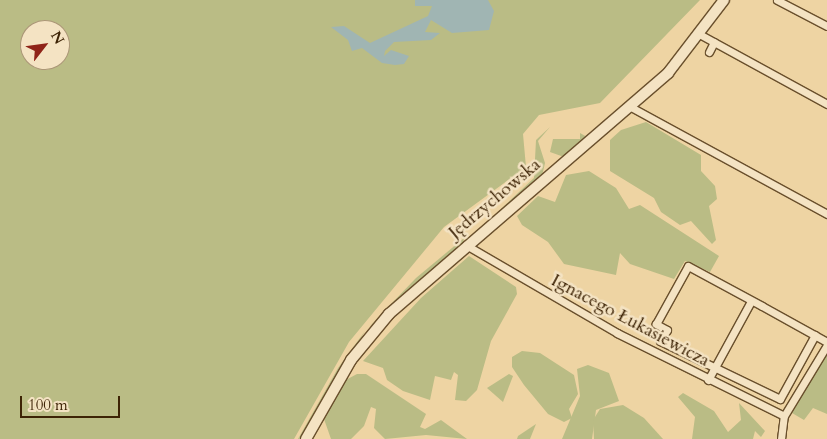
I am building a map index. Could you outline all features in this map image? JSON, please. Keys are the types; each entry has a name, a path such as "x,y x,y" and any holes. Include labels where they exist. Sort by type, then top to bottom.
{"main road":[{"name":"Jędrzychowska","path":"306,439 365,341 412,291 629,106 701,35 724,0"}],"street":[{"path":"777,0 827,26"},
{"path":"701,35 827,104"},
{"path":"709,52 714,42"},
{"path":"629,106 827,214"},
{"name":"Ignacego Łukasiewicza","path":"466,245 601,324 708,380 784,416"},
{"path":"782,439 784,416 827,343 815,336 688,266 656,324 666,330 660,341 780,399 815,336"},
{"path":"708,380 751,301"}],"green space":[{"path":"0,0 700,0 600,103 539,115 523,134 526,167 444,227 349,342 294,439 0,439"},
{"path":"646,122 701,155 701,171 715,186 717,199 709,206 716,240 712,244 691,221 680,225 661,212 654,198 610,171 610,140 621,130"},
{"path":"550,127 538,141 545,163 542,176 474,234 534,178 536,140"},
{"path":"580,133 587,137 564,157 550,152 553,139 580,139"},
{"path":"589,171 616,188 629,209 640,205 719,256 710,272 685,261 674,279 630,264 620,253 616,275 564,264 548,242 522,225 517,216 538,196 555,202 566,175"},
{"path":"464,238 463,243 369,327 416,278"},
{"path":"469,256 516,287 517,294 491,341 477,390 466,401 455,400 458,375 454,372 451,380 435,376 430,400 403,391 387,380 383,368 363,361 421,298"},
{"path":"365,331 303,439 298,439 338,368"},
{"path":"522,351 540,353 574,375 578,394 569,409 572,418 564,422 548,414 524,385 512,367 512,357"},
{"path":"827,353 827,414 813,408 804,420 792,413"},
{"path":"588,365 609,373 619,401 596,410 592,439 562,439 580,396 577,369"},
{"path":"357,374 366,374 426,414 420,427 425,429 441,420 467,439 426,435 385,439 374,428 376,409 371,407 364,426 351,439 331,439 324,419 342,382"},
{"path":"509,374 513,376 503,402 487,388"},
{"path":"683,393 714,411 728,432 741,420 739,403 765,431 761,437 755,431 753,439 692,439 695,417 678,397"},
{"path":"623,405 644,418 663,439 594,439 593,420 600,409"},
{"path":"536,424 530,439 517,439 518,436"}],"shaded area":[{"path":"415,0 488,0 494,11 489,30 452,33 431,20 425,32 440,33 431,40 394,42 385,51 384,56 391,50 409,56 404,64 395,65 382,63 362,48 352,51 348,40 331,27 344,26 370,43 428,16 432,6 415,6"}]}
